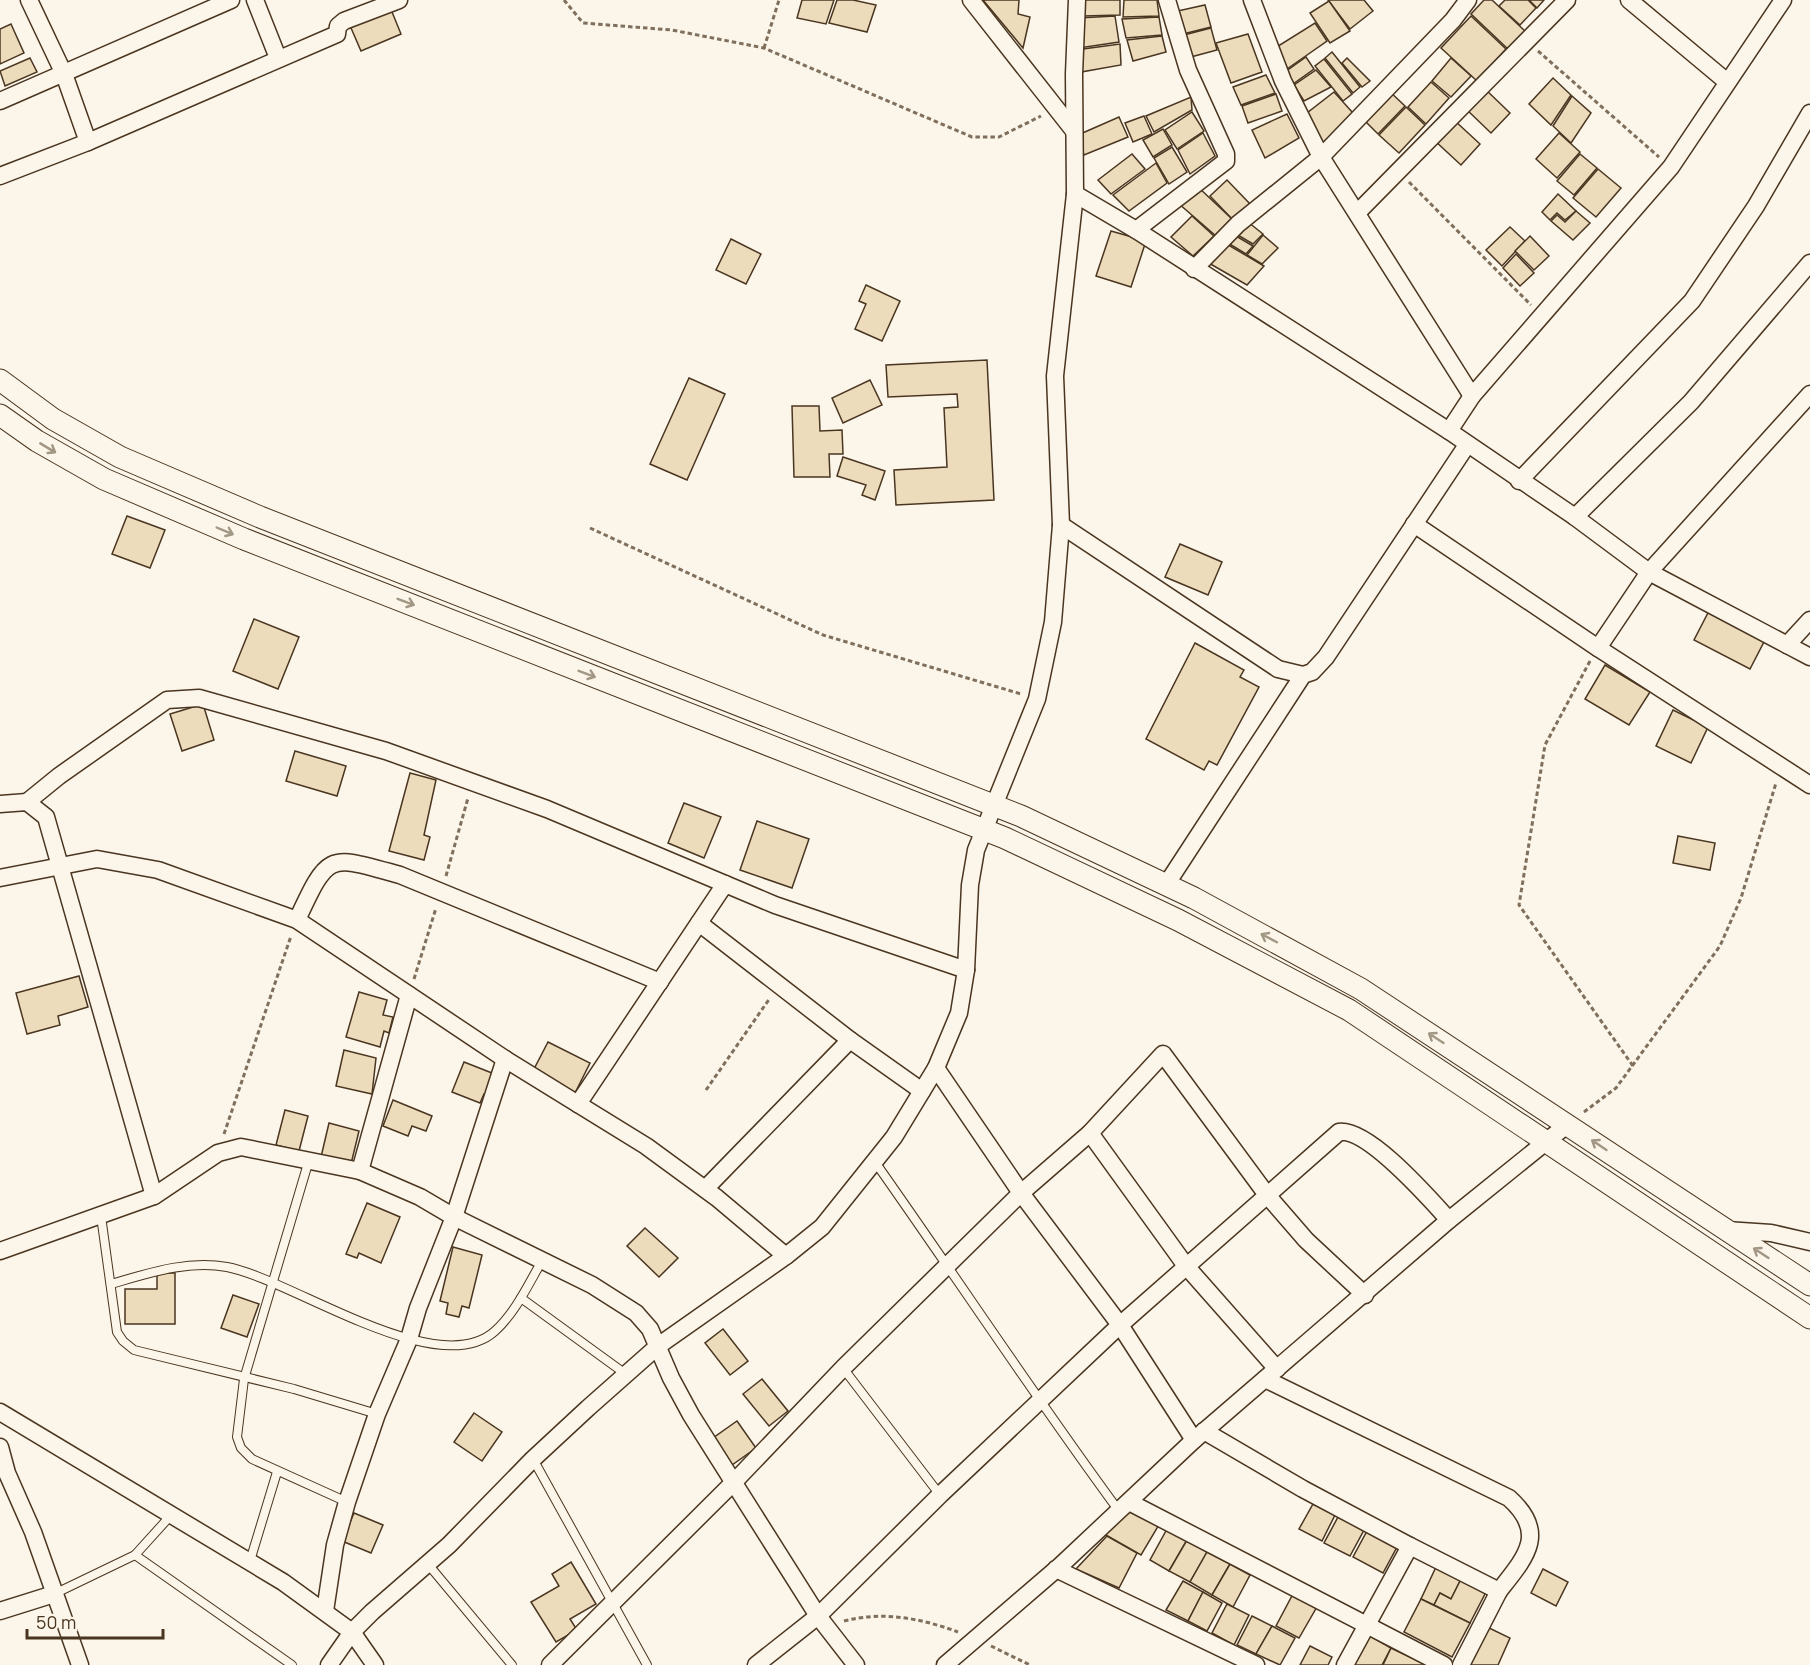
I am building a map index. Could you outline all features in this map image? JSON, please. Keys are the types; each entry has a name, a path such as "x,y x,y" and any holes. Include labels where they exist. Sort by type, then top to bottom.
{"street":[{"path":"29,0 64,74 88,142"},
{"path":"0,101 231,0"},
{"path":"255,0 278,58"},
{"path":"0,176 88,142 337,34 338,26 344,21 399,0"},
{"path":"971,0 1074,130"},
{"path":"329,1665 352,1632 494,1501 533,1459 658,1346 786,1256 822,1227 875,1162 936,1068 959,1013 966,970 970,885 976,850 1037,699 1053,622 1061,525 1055,376 1076,194 1074,130 1077,0"},
{"path":"1136,230 1226,161 1226,154 1188,70 1167,0"},
{"path":"1252,0 1283,81 1321,158 1358,212 1472,396"},
{"path":"1194,269 1238,224 1321,158 1453,20 1468,0"},
{"path":"1358,212 1567,0"},
{"path":"1629,0 1726,81"},
{"path":"1449,431 1472,396 1671,167 1775,3"},
{"path":"1519,481 1692,301 1756,206 1810,113"},
{"path":"1076,194 1449,431 1519,481 1575,517 1649,572 1810,657"},
{"path":"1575,517 1691,402 1810,263"},
{"path":"0,380 53,419 120,457 260,517 994,806 1166,885 1361,989 1810,1285"},
{"path":"1598,648 1649,572 1810,394"},
{"path":"0,415 37,441 104,479 233,534 984,830 1178,920 1349,1010 1810,1318"},
{"path":"1061,525 1278,669 1303,675 1312,672 1326,657 1467,445"},
{"path":"1414,524 1598,648 1810,785"},
{"path":"1787,645 1810,620"},
{"path":"1166,885 1303,675"},
{"path":"0,804 27,802 59,776 167,700 199,698 386,751 547,809 775,905 966,970"},
{"path":"27,802 46,817 154,1196"},
{"path":"0,878 97,859 158,870 297,920 506,1059 645,1146 705,1189 786,1256"},
{"path":"297,920 318,875 326,867 336,862 357,863 400,875 660,982"},
{"path":"578,1104 725,884"},
{"path":"699,923 850,1040 922,1091"},
{"path":"360,1171 409,995"},
{"path":"705,1189 850,1040"},
{"path":"550,1665 611,1601 734,1482 843,1368 1021,1193 1090,1132 1163,1054 1267,1195 1306,1240 1365,1295"},
{"path":"325,1611 335,1545 347,1502 377,1414 409,1339 418,1308 454,1217 506,1059"},
{"path":"936,1068 1021,1193 1199,1435 1499,1591"},
{"path":"945,1665 1056,1569 1199,1435 1365,1295 1449,1220 1568,1124"},
{"path":"756,1665 821,1621 940,1495 1120,1325 1332,1136 1347,1130 1372,1144 1449,1220"},
{"path":"1090,1132 1186,1266 1271,1374 1509,1498 1524,1511 1529,1523 1530,1537 1526,1556 1499,1591 1461,1665"},
{"path":"0,1251 154,1196 218,1153 241,1147 360,1171 420,1197 454,1217 543,1259 619,1300 636,1313 650,1329 671,1378 691,1415 821,1621 856,1665"},
{"path":"1726,1230 1771,1233 1810,1242"},
{"path":"0,1412 173,1513 325,1611 352,1632 375,1665"},
{"path":"0,1447 4,1475 33,1532 80,1665"},
{"path":"1124,1507 1444,1665"},
{"path":"1345,1665 1410,1546"},
{"path":"1056,1569 1256,1665"},
{"path":"0,1611 54,1594"}],"lane":[{"path":"309,1160 244,1379 237,1437 241,1448 252,1459 347,1502"},
{"path":"875,1162 948,1265 1038,1402 1124,1507"},
{"path":"101,1216 117,1332 123,1341 134,1350 244,1379 294,1389 377,1414"},
{"path":"111,1284 185,1265 230,1268 409,1339 448,1346 484,1339 496,1330 521,1298 543,1259"},
{"path":"521,1298 628,1375"},
{"path":"843,1368 940,1495"},
{"path":"533,1459 647,1665"},
{"path":"250,1561 277,1472"},
{"path":"54,1594 135,1555 173,1513"},
{"path":"135,1555 292,1665"},
{"path":"427,1563 512,1665"}],"path":[{"path":"564,0 584,23 672,30 764,48 972,137 999,137 1056,108"},
{"path":"764,48 779,0"},
{"path":"1527,42 1671,167"},
{"path":"1399,172 1542,316"},
{"path":"590,528 823,635 1037,699"},
{"path":"1598,648 1545,745 1519,905 1633,1066"},
{"path":"1568,1124 1616,1088 1720,946 1740,898 1781,766"},
{"path":"218,1153 297,920"},
{"path":"706,1089 779,984"},
{"path":"821,1621 861,1617 910,1618 932,1622 976,1639 1030,1665"}],"building":[{"path":"802,0 834,0 826,24 797,18"},
{"path":"837,0 853,0 876,5 867,32 829,23"},
{"path":"983,0 1019,0 1018,14 1030,17 1023,48"},
{"path":"1084,0 1120,0 1120,15 1083,16"},
{"path":"1124,0 1157,0 1159,16 1123,17"},
{"path":"1328,0 1364,0 1373,11 1350,29"},
{"path":"1484,0 1492,0 1526,32 1509,50 1471,14"},
{"path":"1505,0 1528,0 1536,8 1520,25 1499,6"},
{"path":"1529,0 1544,0 1537,8"},
{"path":"1329,1 1350,31 1330,43 1310,13"},
{"path":"1205,5 1211,27 1179,35 1173,12"},
{"path":"390,7 401,34 361,51 348,21"},
{"path":"1115,16 1119,42 1079,48 1078,18"},
{"path":"1471,16 1506,49 1477,81 1441,48"},
{"path":"1159,17 1162,35 1126,38 1122,19"},
{"path":"1315,23 1327,41 1287,69 1275,48"},
{"path":"11,24 24,53 0,64 0,29"},
{"path":"1211,28 1217,50 1187,58 1180,36"},
{"path":"1248,34 1262,72 1231,83 1216,43"},
{"path":"1162,36 1166,52 1133,61 1127,40"},
{"path":"1120,44 1121,65 1081,72 1083,49"},
{"path":"1332,52 1360,87 1353,93 1325,58"},
{"path":"1306,57 1314,69 1293,84 1285,72"},
{"path":"30,58 37,72 5,86 0,71"},
{"path":"1347,58 1370,81 1362,87 1342,63"},
{"path":"1451,58 1471,76 1451,97 1432,81"},
{"path":"1324,59 1352,94 1343,101 1315,66"},
{"path":"1316,70 1331,87 1304,101 1294,85"},
{"path":"1266,75 1275,93 1241,105 1233,87"},
{"path":"1553,78 1571,95 1551,125 1529,104"},
{"path":"1431,82 1449,98 1426,124 1408,107"},
{"path":"1484,88 1510,113 1491,133 1465,108"},
{"path":"1387,89 1405,106 1378,134 1361,117"},
{"path":"1334,92 1353,113 1322,146 1307,113"},
{"path":"1276,94 1282,111 1248,123 1242,106"},
{"path":"1572,96 1591,113 1571,143 1553,126"},
{"path":"1191,97 1192,110 1154,132 1146,116"},
{"path":"1406,107 1425,125 1399,153 1379,135"},
{"path":"1192,112 1204,131 1177,149 1165,130"},
{"path":"1287,114 1299,138 1265,158 1252,130"},
{"path":"1144,116 1152,134 1133,142 1125,123"},
{"path":"1119,117 1128,137 1084,155 1078,135"},
{"path":"1454,120 1480,144 1461,165 1434,140"},
{"path":"1163,129 1172,145 1153,157 1143,140"},
{"path":"1203,133 1215,156 1190,174 1178,150"},
{"path":"1559,133 1580,152 1557,178 1536,159"},
{"path":"1172,147 1187,172 1169,184 1154,158"},
{"path":"1132,154 1145,169 1111,194 1098,180"},
{"path":"1580,154 1597,168 1574,195 1557,181"},
{"path":"1156,163 1167,183 1129,211 1113,195"},
{"path":"1598,169 1621,188 1596,217 1573,198"},
{"path":"1227,180 1251,205 1234,221 1210,196"},
{"path":"1197,186 1233,220 1216,236 1178,203"},
{"path":"1558,194 1576,211 1565,220 1557,213 1550,220 1542,212"},
{"path":"1576,211 1590,223 1573,240 1551,221 1557,215 1565,222"},
{"path":"1192,216 1214,236 1193,256 1171,237"},
{"path":"1248,222 1263,234 1253,244 1236,234"},
{"path":"1510,227 1525,241 1502,266 1486,250"},
{"path":"1111,231 1146,241 1131,287 1096,276"},
{"path":"1231,233 1253,246 1246,254 1223,240"},
{"path":"1263,235 1278,248 1262,264 1247,255"},
{"path":"1530,236 1549,256 1534,270 1515,251"},
{"path":"731,239 761,254 746,284 716,270"},
{"path":"1225,243 1264,266 1247,285 1207,262"},
{"path":"1516,254 1534,273 1520,286 1503,268"},
{"path":"866,285 900,301 882,341 855,329 866,304 859,301"},
{"path":"987,360 994,500 896,505 894,470 947,467 944,408 958,407 957,394 888,397 886,365"},
{"path":"689,378 725,394 687,480 650,464"},
{"path":"870,380 882,405 843,423 832,398"},
{"path":"792,406 819,406 820,431 842,430 843,454 829,454 830,477 794,477"},
{"path":"843,457 885,471 875,500 862,495 866,485 837,476"},
{"path":"127,516 165,530 150,568 112,554"},
{"path":"1180,544 1222,562 1208,595 1165,577"},
{"path":"1711,607 1767,636 1750,669 1694,640"},
{"path":"254,619 299,637 278,689 233,671"},
{"path":"1195,643 1244,670 1240,677 1259,687 1217,765 1209,761 1204,770 1146,739"},
{"path":"1605,665 1650,692 1629,725 1585,699"},
{"path":"203,704 214,740 182,751 170,714"},
{"path":"1673,710 1708,727 1691,763 1656,746"},
{"path":"295,751 346,766 337,796 286,781"},
{"path":"410,773 436,780 424,835 430,837 424,860 389,851"},
{"path":"684,803 721,817 704,858 668,843"},
{"path":"757,821 809,839 792,888 740,870"},
{"path":"1678,836 1715,843 1710,870 1673,863"},
{"path":"79,976 88,1007 58,1016 60,1025 27,1034 16,993"},
{"path":"359,992 387,1000 383,1015 393,1017 389,1033 384,1031 380,1047 346,1037"},
{"path":"548,1042 590,1063 575,1093 533,1071"},
{"path":"344,1050 376,1058 372,1094 336,1086"},
{"path":"464,1062 497,1075 488,1096 484,1094 480,1103 452,1092"},
{"path":"393,1100 432,1116 426,1131 412,1126 408,1136 383,1126"},
{"path":"285,1110 308,1116 299,1151 276,1145"},
{"path":"329,1123 359,1131 351,1164 321,1157"},
{"path":"367,1203 400,1217 381,1263 359,1253 357,1258 346,1254"},
{"path":"645,1228 678,1258 659,1277 627,1246"},
{"path":"453,1247 482,1255 469,1308 462,1306 459,1317 446,1314 448,1303 440,1301"},
{"path":"157,1273 175,1273 175,1324 125,1324 125,1289 157,1289"},
{"path":"233,1295 259,1304 247,1337 221,1328"},
{"path":"723,1329 748,1361 730,1375 705,1343"},
{"path":"762,1379 788,1411 769,1426 743,1394"},
{"path":"474,1413 502,1432 482,1461 454,1442"},
{"path":"737,1421 756,1448 732,1465 713,1438"},
{"path":"1313,1504 1335,1515 1322,1541 1299,1529"},
{"path":"1132,1509 1160,1523 1141,1555 1104,1534"},
{"path":"354,1513 383,1525 371,1553 342,1541"},
{"path":"1338,1517 1364,1530 1350,1556 1324,1543"},
{"path":"1167,1529 1187,1540 1169,1571 1150,1560"},
{"path":"1367,1531 1397,1547 1383,1573 1353,1557"},
{"path":"1107,1536 1137,1553 1119,1588 1076,1569"},
{"path":"1187,1540 1207,1552 1190,1582 1169,1571"},
{"path":"1207,1552 1230,1564 1212,1595 1190,1582"},
{"path":"571,1562 596,1604 570,1619 577,1630 556,1642 531,1602 559,1586 552,1574"},
{"path":"1230,1564 1250,1575 1233,1607 1212,1595"},
{"path":"1436,1567 1461,1579 1451,1599 1440,1593 1434,1605 1421,1599"},
{"path":"1543,1569 1568,1582 1556,1606 1531,1593"},
{"path":"1461,1579 1486,1592 1470,1623 1434,1605 1440,1593 1451,1599"},
{"path":"1183,1581 1203,1592 1188,1621 1166,1610"},
{"path":"1203,1592 1222,1603 1207,1631 1188,1621"},
{"path":"1294,1592 1318,1605 1299,1638 1276,1626"},
{"path":"1421,1599 1470,1623 1452,1657 1404,1632"},
{"path":"1227,1604 1249,1615 1234,1645 1212,1633"},
{"path":"1252,1616 1272,1626 1256,1654 1237,1645"},
{"path":"1272,1626 1295,1638 1280,1665 1256,1654"},
{"path":"1485,1626 1510,1638 1498,1665 1470,1665"},
{"path":"1370,1636 1391,1648 1382,1665 1354,1665"},
{"path":"1310,1646 1332,1657 1328,1665 1300,1665"},
{"path":"1391,1648 1426,1665 1383,1665"}]}
